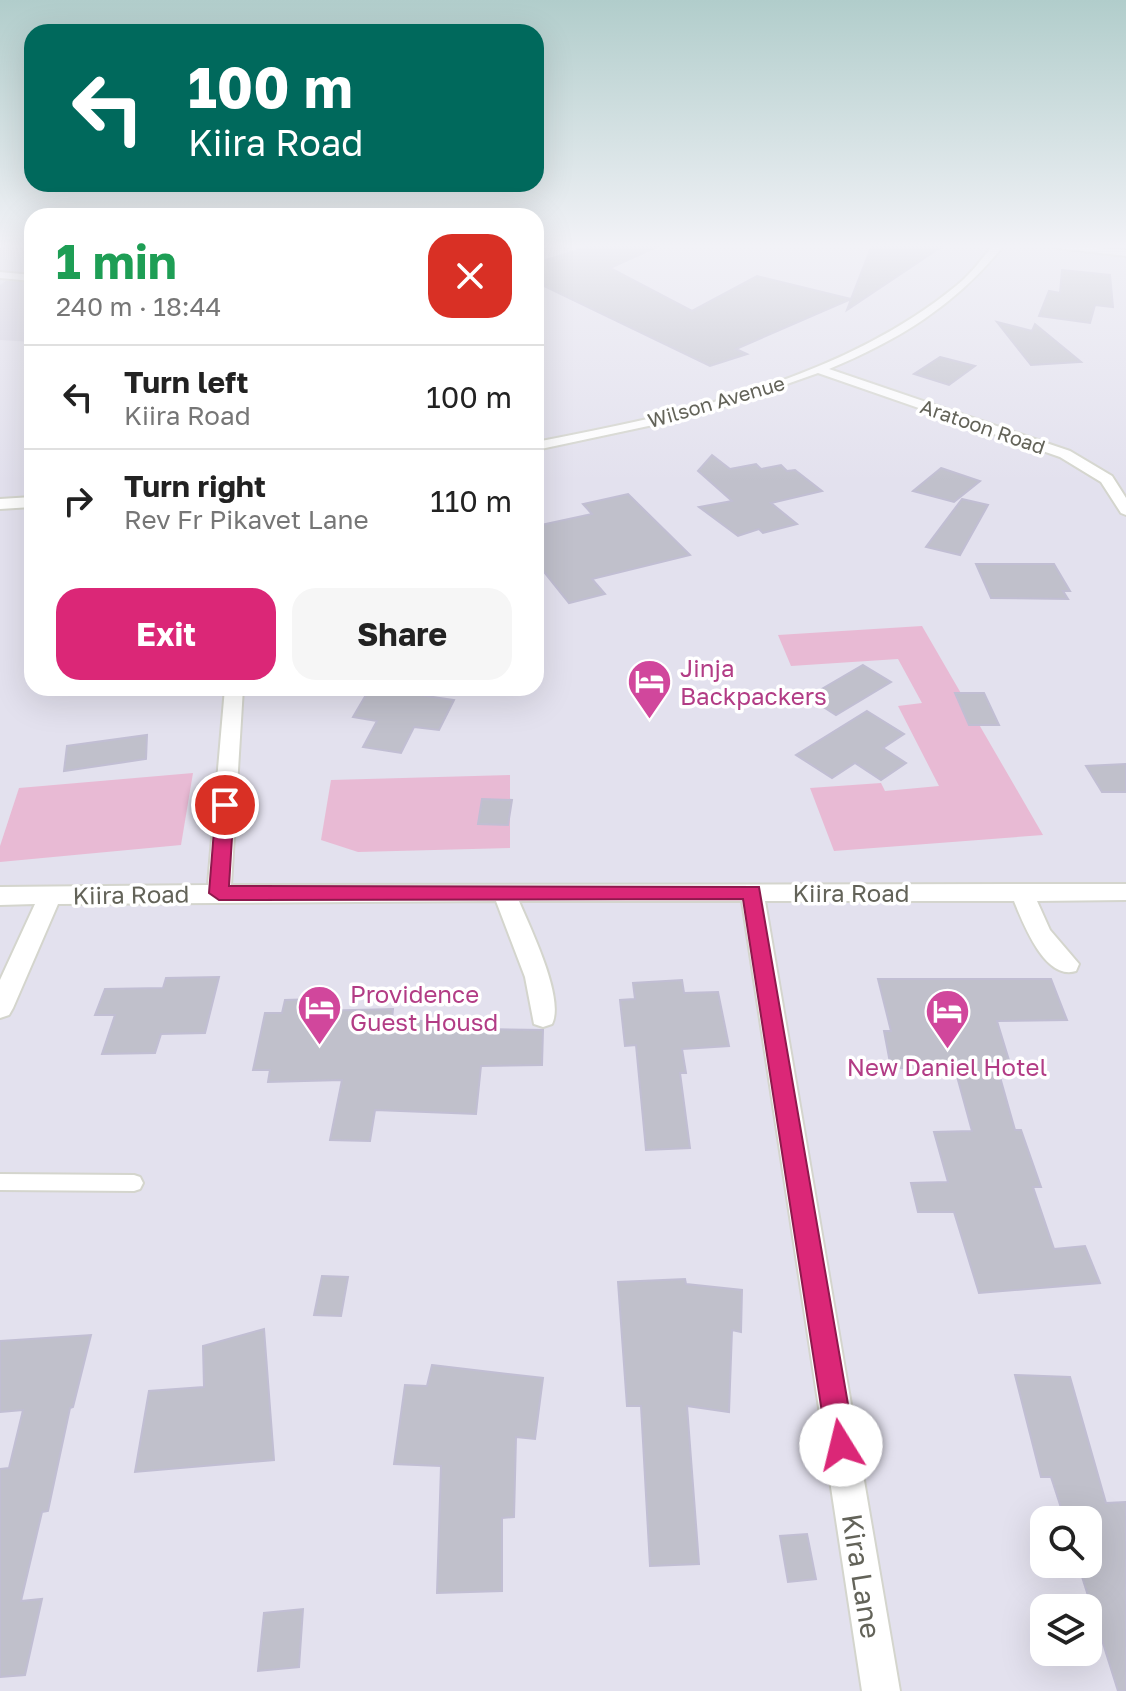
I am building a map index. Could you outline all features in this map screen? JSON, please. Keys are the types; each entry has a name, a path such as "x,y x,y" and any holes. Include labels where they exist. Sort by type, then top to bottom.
{"street":[{"name":"Wilson Avenue","path":"544,444 671,416 821,370 907,324"},
{"name":"Aratoon Road","path":"821,370 1065,454 1107,479 1126,510"},
{"path":"1107,479 1126,479"},
{"path":"0,504 24,502"},
{"path":"219,893 233,696"},
{"path":"504,892 537,977 543,1017"},
{"name":"Kira Lane","path":"752,892 881,1691"},
{"path":"1022,892 1040,935 1067,964"},
{"name":"Kiira Road","path":"0,896 1126,892"},
{"path":"0,1008 50,896"}],"lane":[{"path":"0,1182 134,1183"}],"shaded area":[{"path":"0,324 24,324 24,342 0,340"},
{"path":"922,626 1043,835 834,851 810,788 881,783 885,791 939,786 898,706 922,703 898,659 791,666 778,635"},
{"path":"193,773 181,845 0,862 0,846 19,788"},
{"path":"510,775 510,848 358,852 321,840 331,780"}],"building":[{"path":"623,324 794,324 736,349 747,354 710,366"},
{"path":"999,324 1032,331 1035,324 1081,362 1031,365"},
{"path":"940,357 975,366 949,385 914,374"},
{"path":"712,455 730,469 756,464 761,469 781,465 787,471 795,470 822,491 771,503 797,524 763,533 759,529 738,536 699,507 732,501 698,471"},
{"path":"941,468 980,481 954,502 913,491"},
{"path":"628,494 690,555 592,579 605,594 569,603 544,572 544,524 592,514 583,504"},
{"path":"962,499 988,505 960,555 926,547"},
{"path":"976,564 1054,564 1070,591 1063,591 1068,599 991,598"},
{"path":"863,665 891,682 836,715 808,697"},
{"path":"955,693 984,693 999,725 969,725"},
{"path":"365,696 426,696 454,700 439,730 414,727 401,753 363,747 377,721 353,717"},
{"path":"867,711 904,734 883,748 906,763 881,780 855,763 832,778 796,755"},
{"path":"147,735 146,759 64,771 67,746"},
{"path":"1126,764 1126,792 1102,792 1086,766"},
{"path":"482,799 512,800 508,825 478,824"},
{"path":"219,977 205,1033 161,1034 155,1053 102,1054 115,1015 95,1015 105,989 163,988 166,978"},
{"path":"878,979 1051,979 1067,1020 997,1021 1012,1070 998,1070 1015,1130 1021,1130 1041,1187 1033,1187 1054,1249 1085,1246 1100,1283 979,1293 954,1212 918,1212 911,1183 948,1182 934,1132 972,1131 955,1069 891,1068 884,1031 891,1031"},
{"path":"682,980 684,993 718,992 729,1046 682,1049 686,1073 680,1073 690,1148 646,1150 636,1045 625,1046 620,1000 635,999 633,983"},
{"path":"316,999 314,1011 393,1009 392,1020 486,1023 485,1029 543,1030 542,1065 481,1066 476,1114 375,1110 370,1141 330,1140 342,1080 268,1082 270,1070 253,1070 265,1013 282,1013 285,1000"},
{"path":"322,1276 348,1277 341,1316 314,1315"},
{"path":"685,1279 686,1284 742,1290 741,1332 732,1330 729,1412 687,1406 699,1564 650,1566 641,1406 627,1406 618,1282"},
{"path":"264,1329 274,1460 135,1472 149,1391 204,1387 203,1346"},
{"path":"91,1335 73,1407 70,1408 48,1511 42,1512 21,1601 42,1599 25,1675 0,1677 0,1469 9,1468 23,1410 0,1412 0,1341"},
{"path":"432,1365 543,1378 535,1439 516,1437 514,1517 502,1518 502,1591 437,1593 441,1466 394,1464 405,1385 427,1386"},
{"path":"1015,1375 1070,1377 1106,1503 1126,1502 1126,1691 1118,1691 1102,1640 1102,1594 1087,1594 1082,1578 1102,1578 1102,1506 1060,1506 1051,1477 1041,1477"},
{"path":"807,1534 816,1579 788,1582 780,1536"},
{"path":"303,1609 299,1667 258,1671 264,1613"}],"place":[{"name":"Jinja Backpackers","path":"649,720"},
{"name":"Providence Guest Housd","path":"319,1046"},
{"name":"New Daniel Hotel","path":"947,1051"}],"route":[{"path":"225,805 219,893 752,892 841,1445"}]}
